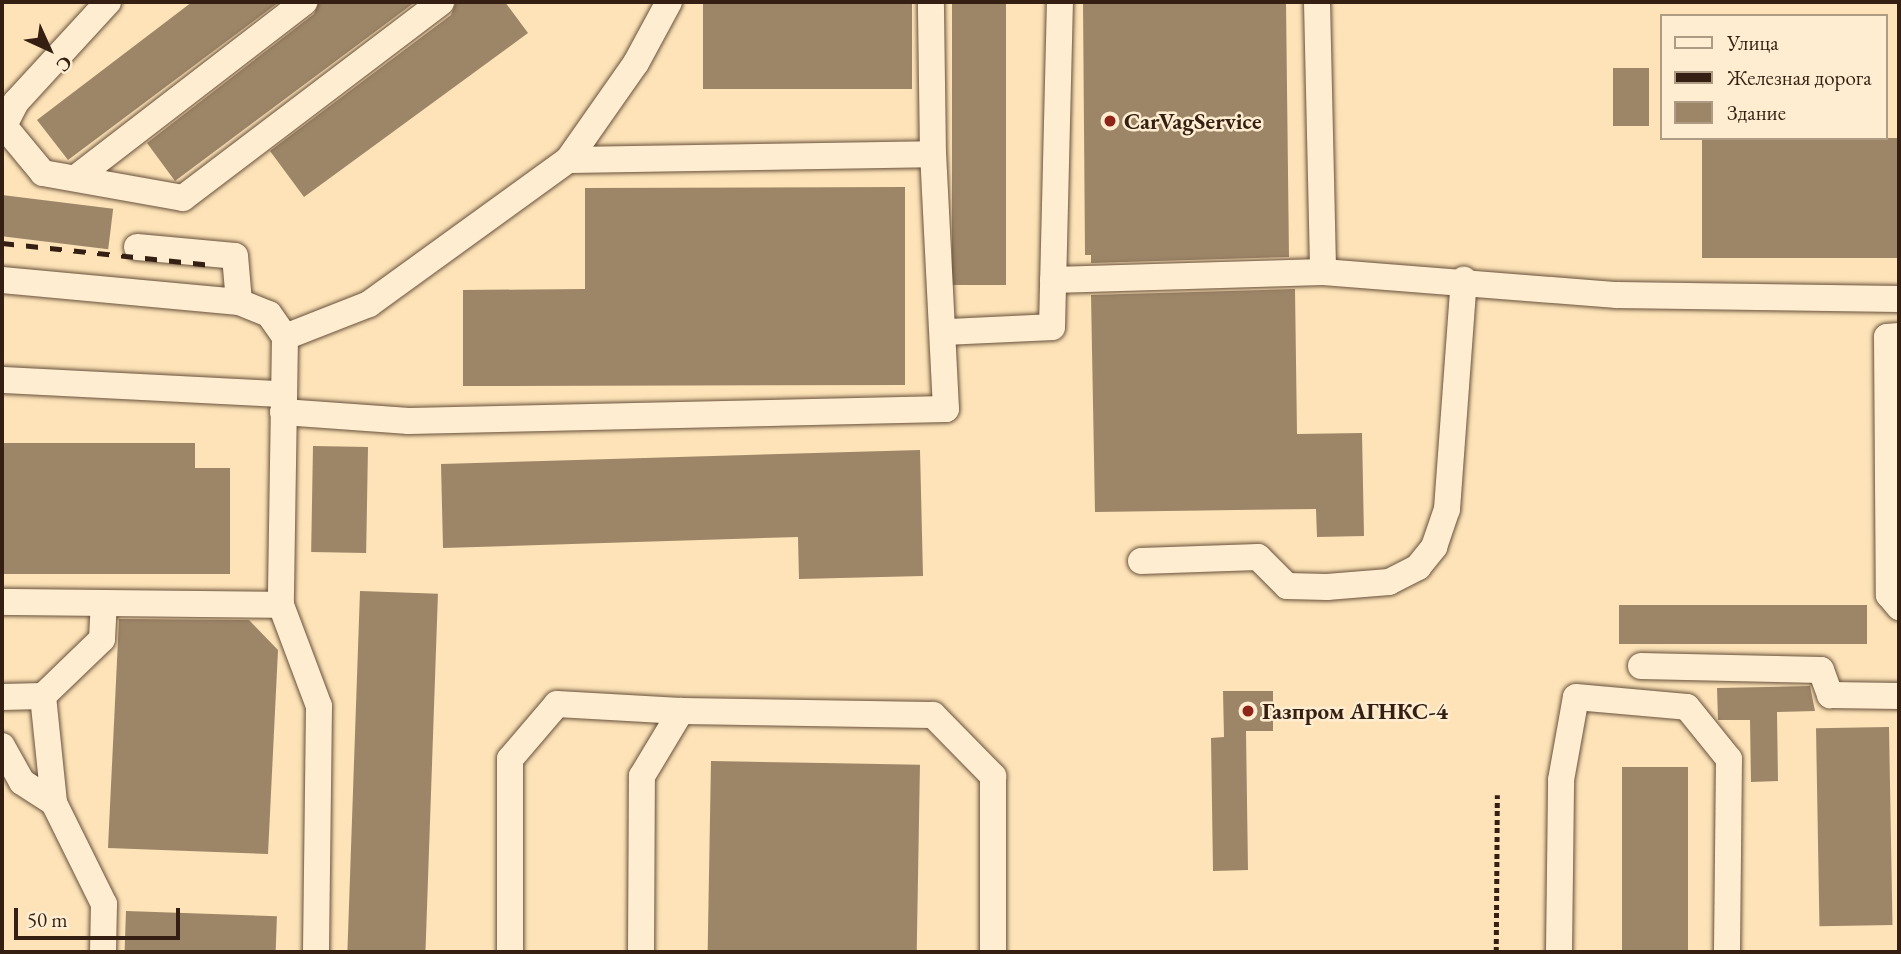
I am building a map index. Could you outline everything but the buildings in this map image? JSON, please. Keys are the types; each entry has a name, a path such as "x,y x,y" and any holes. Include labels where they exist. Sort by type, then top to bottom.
{"street":[{"path":"78,177 304,2"},
{"path":"99,4 16,102 5,126 43,173 78,177 183,198 441,2"},
{"path":"285,337 369,304 568,160 636,63 668,2"},
{"path":"2,380 283,403 409,421 946,410 946,332 933,154 931,2"},
{"path":"946,332 1052,327 1060,2"},
{"path":"1317,2 1323,272"},
{"path":"568,160 933,154"},
{"path":"137,247 235,256 239,302"},
{"path":"1053,280 1323,272 1464,280 1617,295 1899,299"},
{"path":"2,280 239,302 269,314 285,337 281,605 319,706 317,952"},
{"path":"1141,561 1258,557 1287,586 1327,587 1389,582 1418,567 1434,547 1447,509 1464,280"},
{"path":"1899,336 1887,337 1889,595 1899,607"},
{"path":"2,602 281,605"},
{"path":"2,697 43,696 102,639 104,603"},
{"path":"1641,666 1821,670 1830,695 1899,696"},
{"path":"43,696 54,803 104,904 103,952"},
{"path":"1559,952 1561,780 1576,697 1687,707 1730,759 1727,952"},
{"path":"510,952 510,759 557,704 681,711 933,715 993,776 993,952"},
{"path":"641,952 642,776 681,711"},
{"path":"2,746 22,782 54,803"}],"path":[{"path":"1496,952 1497,795"}],"railway":[{"path":"2,243 212,265"}],"place":[{"name":"CarVagService","path":"1110,121"},
{"name":"Газпром АГНКС-4","path":"1248,711"}]}
